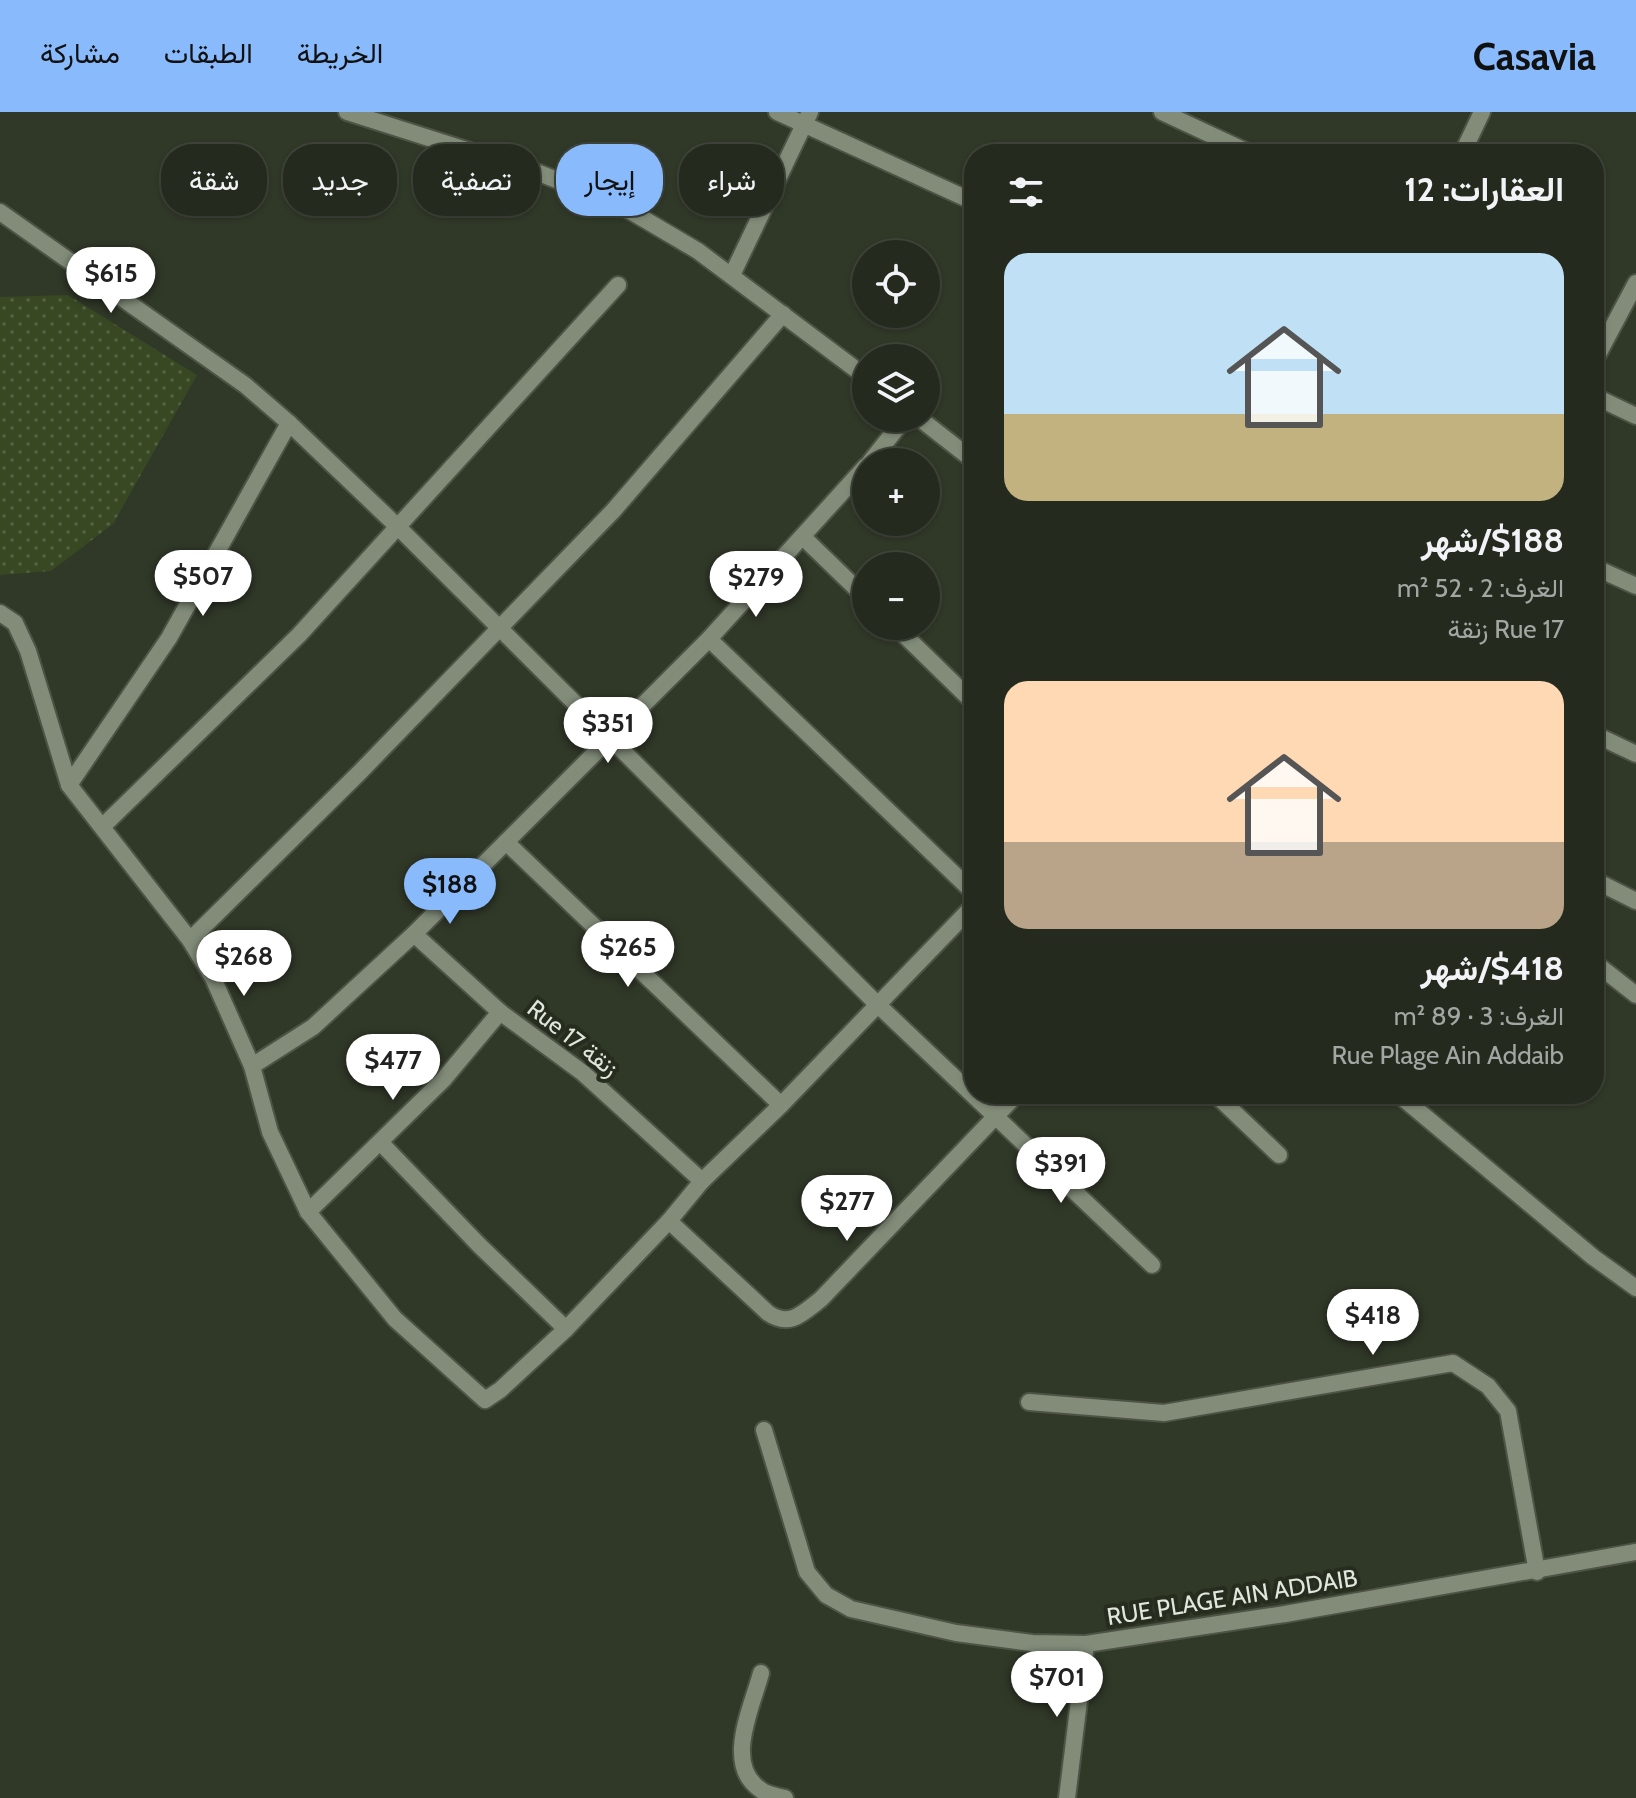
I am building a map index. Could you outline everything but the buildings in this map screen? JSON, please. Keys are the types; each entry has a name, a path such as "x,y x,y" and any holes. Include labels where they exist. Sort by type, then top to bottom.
{"street":[{"path":"347,112 539,173 620,205 732,275 852,366"},
{"path":"777,112 807,118 964,197"},
{"path":"1162,112 1231,144"},
{"path":"1467,144 1482,112"},
{"path":"732,275 807,118"},
{"path":"0,212 245,385 289,423 964,1087"},
{"path":"1604,343 1636,283"},
{"path":"103,826 299,635 618,285"},
{"path":"190,940 499,630 622,501 783,314"},
{"path":"1604,401 1636,416"},
{"path":"69,785 169,638 289,423"},
{"path":"881,448 894,432"},
{"path":"937,432 964,453"},
{"path":"252,1066 313,1027 414,934 709,639 852,482"},
{"path":"804,538 852,584"},
{"path":"1604,572 1636,586"},
{"path":"0,613 15,623 28,651 69,785 190,940 213,978 252,1066 270,1132 308,1212 395,1319 485,1400 566,1329 669,1221 702,1181 781,1105 964,915"},
{"path":"709,639 964,883"},
{"path":"909,640 964,693"},
{"path":"1604,739 1636,754"},
{"path":"506,842 781,1105"},
{"path":"1604,885 1636,901"},
{"name":"Rue 17 زنقة","path":"414,934 500,1012 583,1073 702,1181"},
{"path":"1604,970 1636,995"},
{"path":"308,1212 443,1080 500,1012"},
{"path":"982,1104 1152,1265"},
{"path":"669,1221 768,1313 789,1321 821,1299 1008,1104"},
{"path":"1225,1104 1279,1155"},
{"path":"1410,1104 1593,1257 1636,1288"},
{"path":"380,1142 479,1245 566,1329"},
{"path":"1029,1402 1164,1413 1453,1363 1488,1386 1508,1411 1537,1572"},
{"name":"RUE PLAGE AIN ADDAIB","path":"764,1430 807,1572 826,1595 851,1609 956,1633 1032,1643 1086,1644 1537,1572 1636,1552"},
{"path":"1067,1798 1086,1644"},
{"path":"761,1673 739,1755 745,1775 762,1792 785,1798"}],"green space":[{"path":"68,295 197,375 113,524 51,571 0,575 0,297"}]}
